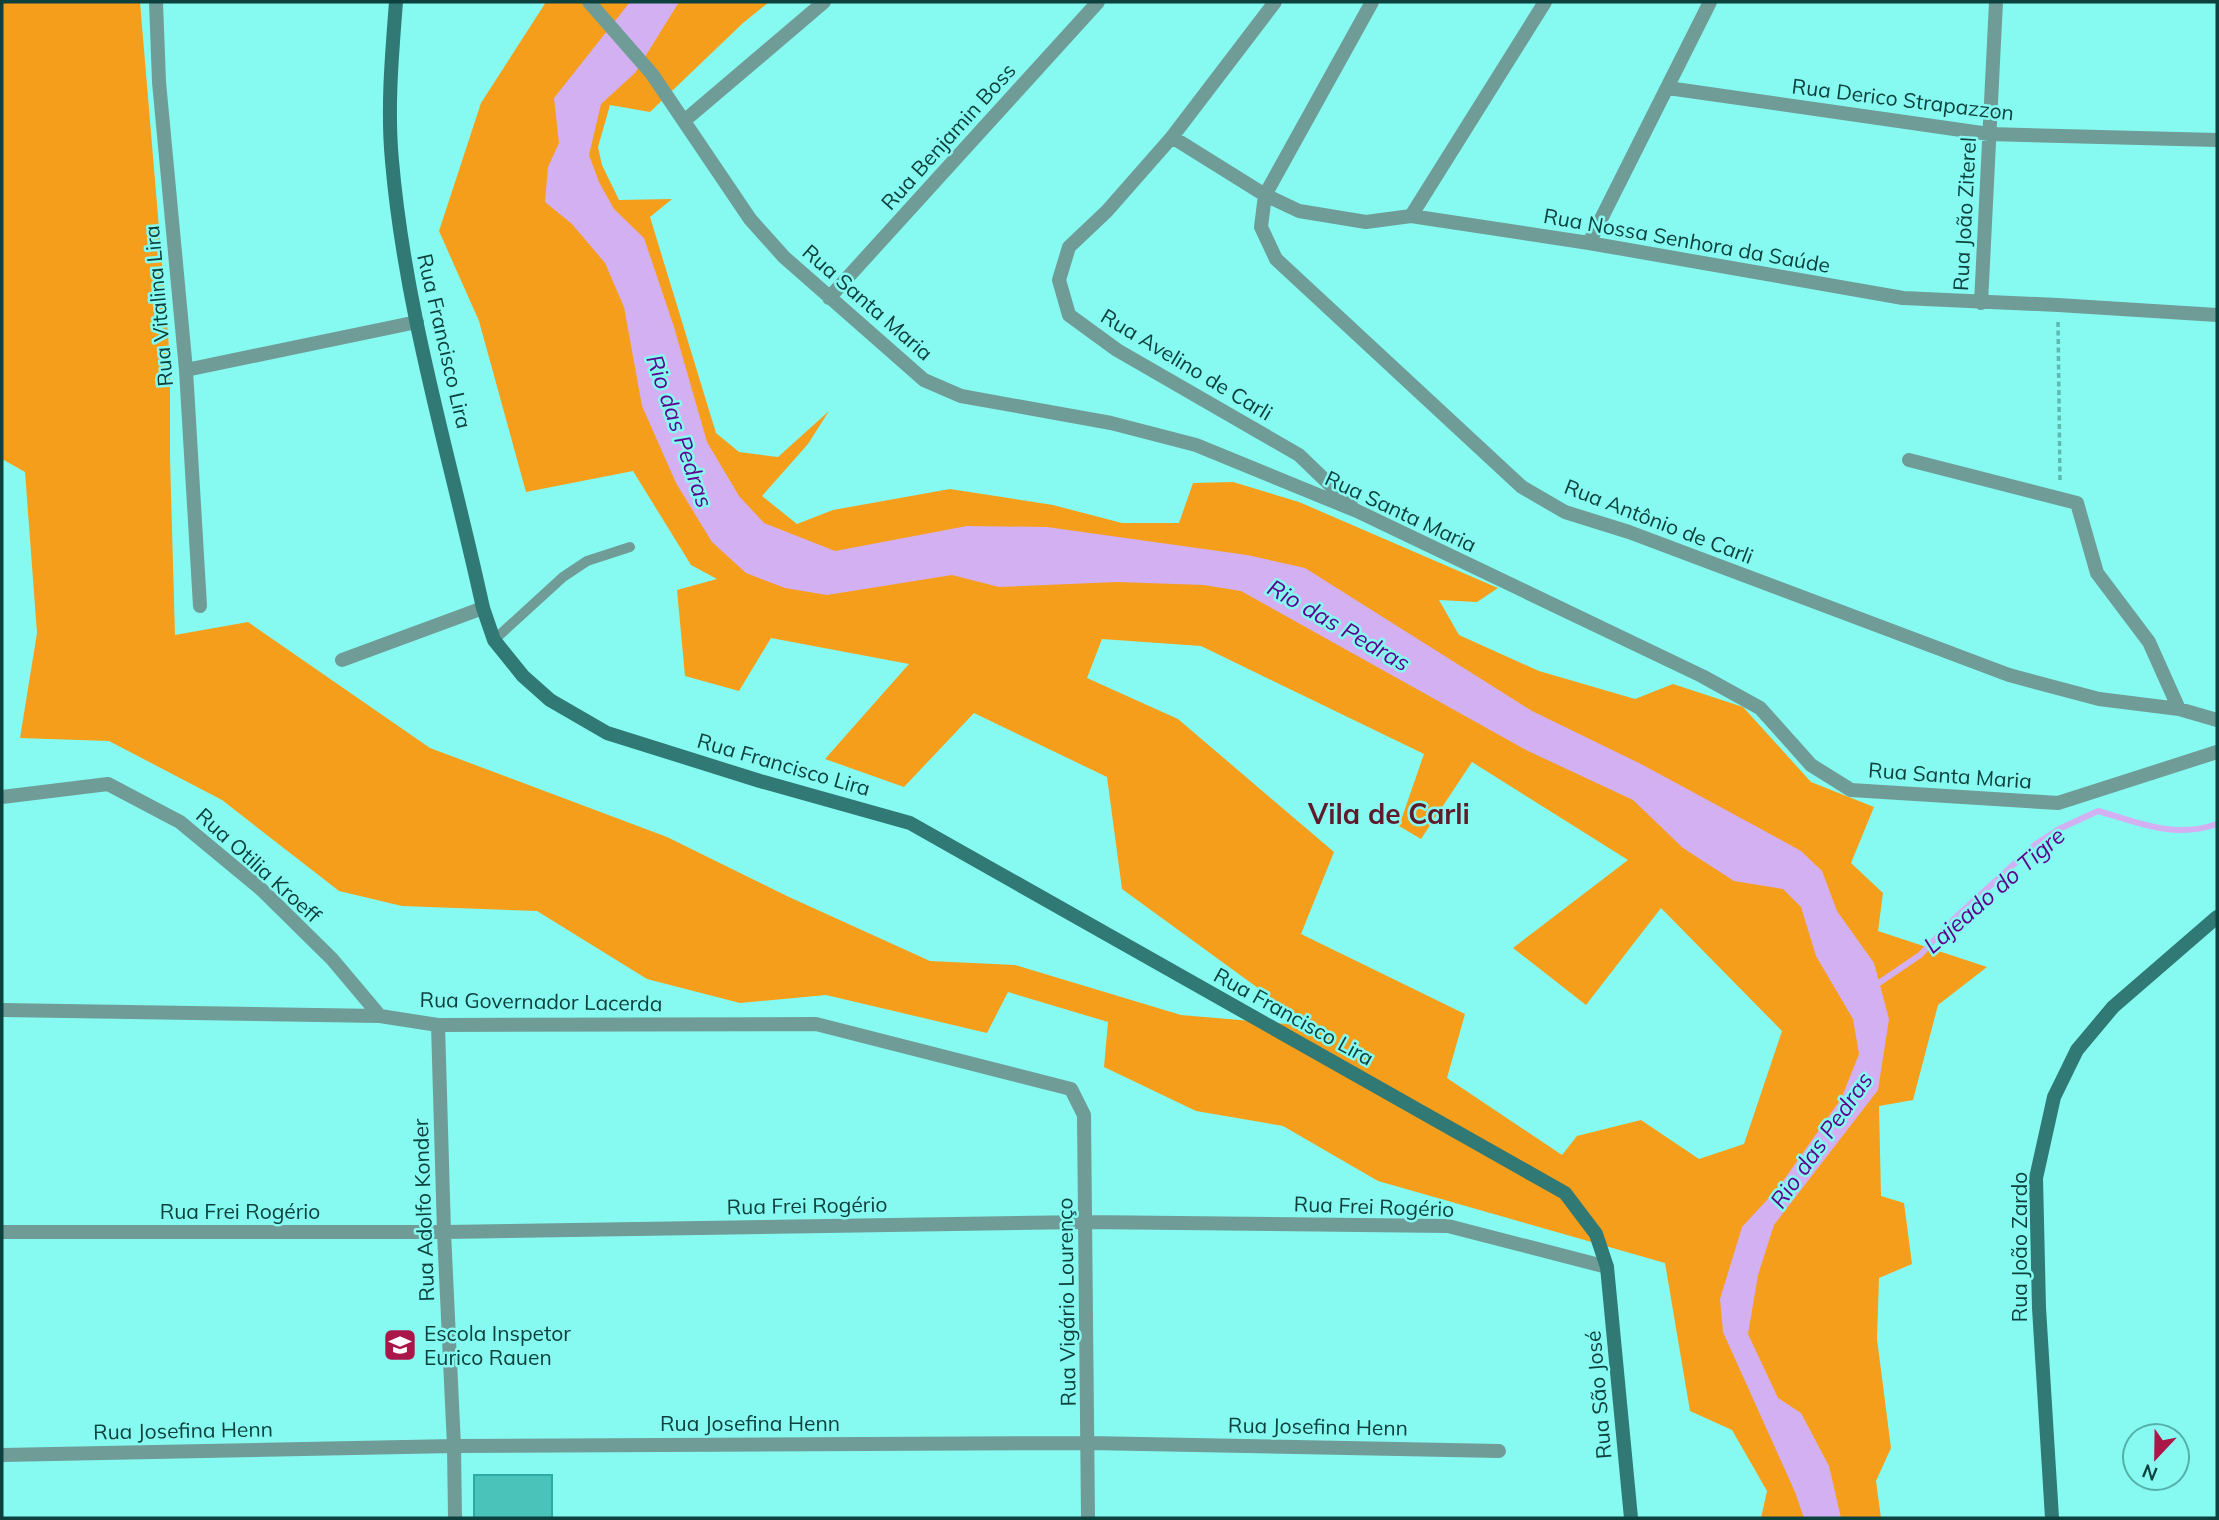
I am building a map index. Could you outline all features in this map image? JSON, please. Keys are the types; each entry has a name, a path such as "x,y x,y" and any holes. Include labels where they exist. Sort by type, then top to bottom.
{"street":[{"name":"Rua Vitalina Lira","path":"156,2 159,82 186,370 201,606"},
{"name":"Rua Francisco Lira","path":"396,2 390,80 392,159 403,249 417,322 484,608 494,640 523,676 550,700 607,733 760,781 910,822 1564,1193 1596,1234 1607,1268"},
{"name":"Rua Santa Maria","path":"589,2 652,74 750,219 784,257 924,380 961,396 1111,423 1196,445 1357,511 1702,676 1760,708 1811,765 1851,790 2058,803 2217,752"},
{"path":"684,121 824,2"},
{"name":"Rua Benjamin Boss","path":"829,298 1098,2"},
{"name":"Rua Avelino de Carli","path":"1275,2 1172,137 1107,211 1069,247 1059,280 1069,315 1117,350 1299,455 1357,511"},
{"name":"Rua Antônio de Carli","path":"1372,2 1265,195 1261,227 1276,258 1522,487 1565,512 1629,532 2009,675 2099,699 2179,709 2217,720"},
{"path":"1411,216 1545,2"},
{"path":"1589,243 1710,2"},
{"name":"Rua João Ziterel","path":"1981,303 1996,2"},
{"name":"Rua Derico Strapazzon","path":"1668,88 1989,134 2217,140"},
{"name":"Rua Nossa Senhora da Saúde","path":"1172,137 1265,195 1299,211 1366,222 1411,216 1589,243 1903,299 2058,305 2217,316"},
{"path":"186,370 417,322"},
{"path":"1909,460 2077,503 2097,573 2149,642 2179,709"},
{"path":"342,660 484,608"},
{"name":"Rua Otilia Kroeff","path":"2,797 108,784 180,822 271,899 332,959 380,1016"},
{"name":"Rua João Zardo","path":"2052,1518 2039,1308 2036,1178 2054,1097 2077,1050 2113,1007 2217,916"},
{"name":"Rua Governador Lacerda","path":"2,1010 380,1016 438,1025 816,1024 1071,1089"},
{"name":"Rua Adolfo Konder","path":"438,1025 455,1518"},
{"name":"Rua Vigário Lourenço","path":"1071,1089 1084,1115 1088,1518"},
{"name":"Rua Frei Rogério","path":"2,1232 444,1232 1085,1222 1448,1226 1607,1268"},
{"name":"Rua São José","path":"1607,1268 1631,1518"},
{"name":"Rua Josefina Henn","path":"2,1455 454,1446 1089,1443 1499,1451"}],"lane":[{"path":"494,640 563,576 587,561 629,547"}],"path":[{"path":"2058,305 2060,498"}],"shaded area":[{"path":"2,2 140,2 170,359 175,635 248,622 430,748 667,837 789,897 930,961 1015,965 1181,1015 1310,1026 1122,889 1107,777 974,713 904,787 825,759 909,664 771,638 739,691 685,676 677,590 717,579 691,565 633,471 526,492 479,321 439,231 481,103 546,2 769,2 743,23 650,112 610,105 598,147 602,165 619,200 672,199 650,217 716,433 739,452 778,457 829,411 808,444 762,496 797,524 833,510 950,489 1053,505 1122,523 1179,523 1193,483 1233,482 1299,502 1498,588 1477,602 1439,600 1459,635 1539,671 1635,699 1673,684 1743,707 1811,782 1874,807 1851,863 1883,893 1878,931 1987,967 1938,1005 1913,1100 1879,1106 1881,1196 1904,1203 1912,1264 1879,1278 1877,1339 1891,1448 1876,1481 1881,1518 1761,1518 1767,1491 1732,1430 1690,1411 1665,1263 1378,1181 1283,1126 1196,1111 1104,1067 1108,1022 1008,992 987,1033 826,995 740,1003 647,979 537,911 402,906 339,891 222,800 109,741 20,738 37,633 25,472 2,459","holes":["1102,639 1201,646 1424,754 1399,826 1421,839 1472,762 1628,860 1513,948 1586,1005 1661,908 1782,1031 1744,1144 1699,1159 1641,1120 1577,1136 1562,1155 1447,1078 1465,1014 1301,934 1334,852 1178,719 1087,678"]}],"water":[{"name":"Rio das Pedras","path":"630,2 679,2 635,73 601,104 589,155 599,182 614,209 644,238 674,327 707,442 739,496 764,523 835,551 967,526 1047,527 1247,555 1305,568 1532,711 1641,764 1801,851 1822,871 1837,911 1874,963 1889,1019 1878,1090 1774,1225 1758,1275 1748,1334 1778,1398 1801,1413 1829,1466 1841,1518 1804,1518 1795,1492 1723,1332 1720,1299 1742,1227 1778,1188 1841,1099 1859,1054 1853,1019 1816,956 1801,907 1783,889 1734,881 1683,848 1633,800 1528,751 1241,591 1204,585 1117,582 999,587 952,575 827,595 785,588 746,573 712,542 676,483 642,406 624,307 605,263 572,224 545,202 548,167 559,143 554,98"}],"building":[{"path":"474,1475 552,1475 552,1518 474,1518"}],"waterway":[{"name":"Lajeado do Tigre","path":"1873,987 1920,955 1956,917 2036,844 2059,829 2098,811 2172,830 2217,824"}],"place":[{"name":"Escola Inspetor Eurico Rauen","path":"400,1345"}],"district":[{"name":"Vila de Carli","path":"1389,813"}]}
